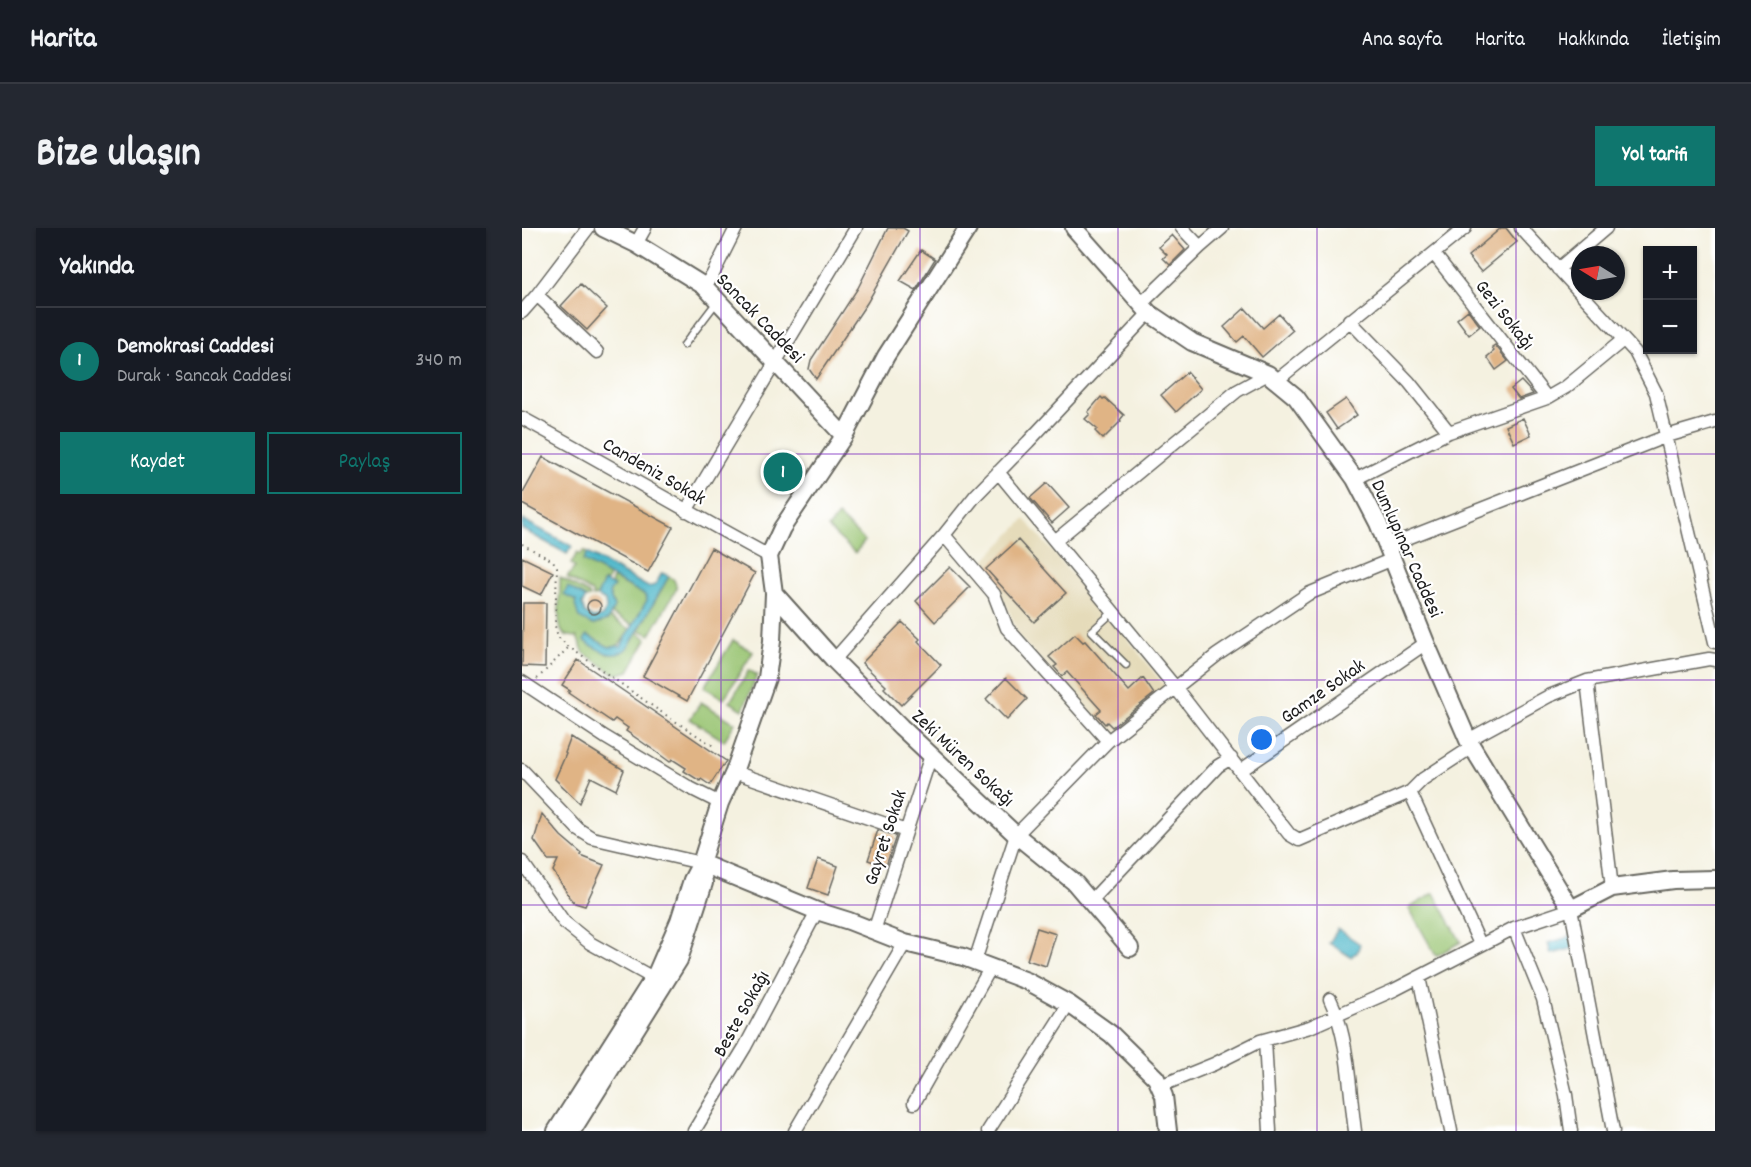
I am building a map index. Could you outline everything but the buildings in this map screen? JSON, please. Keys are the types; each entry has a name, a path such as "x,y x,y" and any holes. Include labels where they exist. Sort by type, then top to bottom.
{"street":[{"path":"522,312 588,228"},
{"name":"Sancak Caddesi","path":"603,228 636,244 704,285 844,436"},
{"path":"636,244 645,228"},
{"path":"704,285 736,228"},
{"path":"686,511 856,228"},
{"path":"556,1131 653,978 679,921 692,880 701,863 720,803 734,772 767,678 772,641 774,592 769,556 782,528 844,436 886,357 968,228"},
{"name":"Dumlupınar Caddesi","path":"1074,228 1145,308 1192,342 1272,378 1296,397 1355,479 1390,552 1470,744 1571,909"},
{"path":"1182,228 1200,247"},
{"path":"834,660 944,535 976,495 1200,247 1222,228"},
{"path":"1055,541 1237,392 1272,378 1465,228"},
{"path":"1521,228 1635,352 1656,393 1715,642"},
{"path":"1558,268 1606,228"},
{"name":"Gezi Sokağı","path":"1434,254 1547,398"},
{"path":"537,295 597,352"},
{"path":"1349,320 1409,382 1449,432"},
{"path":"1355,479 1449,432 1547,398 1566,387 1623,340"},
{"name":"Candeniz Sokak","path":"522,418 769,556"},
{"path":"914,1103 983,964 1016,835 1108,741 1225,650 1308,594 1390,552 1667,436 1715,422"},
{"path":"998,472 1175,687 1289,834 1299,840 1410,792 1423,779 1470,744 1549,696 1587,681 1709,659 1715,660"},
{"path":"944,535 994,594 1007,628 1108,741"},
{"name":"Zeki Müren Sokağı","path":"774,592 834,660 931,755 1016,835 1074,882 1130,948"},
{"name":"Gamze Sokak","path":"1240,771 1426,643"},
{"path":"1587,681 1612,888"},
{"path":"526,684 633,754 720,803"},
{"name":"Gayret Sokak","path":"874,931 931,755"},
{"path":"1091,900 1218,766 1231,758"},
{"path":"522,770 578,829 592,838 701,863 817,911 905,943 983,964 1027,981 1069,1004 1111,1034 1156,1078 1164,1096 1168,1131"},
{"path":"734,772 906,831"},
{"path":"1410,792 1479,944"},
{"path":"522,862 564,922 590,943 653,978"},
{"path":"572,1131 679,960 704,882 701,863"},
{"path":"1160,1086 1265,1040 1310,1027 1338,1015 1419,977 1479,944 1514,928 1571,909 1612,888 1673,880 1715,879"},
{"path":"1571,909 1613,1131"},
{"name":"Beste Sokağı","path":"694,1131 745,1047 817,911"},
{"path":"1514,928 1543,999 1566,1095 1571,1131"},
{"path":"795,1131 905,943"},
{"path":"1419,977 1451,1131"},
{"path":"1330,999 1338,1015 1354,1131"},
{"path":"988,1131 1069,1004"},
{"path":"1265,1040 1270,1131"}],"lane":[{"path":"684,345 718,299"},
{"path":"1114,612 1092,631 1126,665"}],"path":[{"path":"522,544 553,561 556,567 555,626 558,637 658,710 715,747"},
{"path":"526,684 569,647"}],"shaded area":[{"path":"1025,519 1107,619 1114,621 1167,689 1113,736 1019,637 1006,604 979,572 978,567"}],"green space":[{"path":"838,516 865,541 855,553 828,528"},
{"path":"583,551 587,553 583,561 609,575 597,596 593,597 592,592 567,578 575,567 571,564 577,553 581,555"},
{"path":"669,576 674,580 677,588 650,635 639,630"},
{"path":"560,578 589,594 590,597 586,598 568,588 565,595 577,601 579,618 608,620 609,617 630,629 620,643 612,647 588,635 607,654 622,651 637,632 647,639 629,671 613,673 584,653 577,637 563,633 559,622"},
{"path":"613,578 645,595 647,600 633,625 611,614 614,607 609,593 613,586 611,584"},
{"path":"733,640 753,652 724,699 704,687"},
{"path":"749,670 757,675 743,710 730,702"},
{"path":"701,702 735,723 724,741 690,719"},
{"path":"1434,893 1461,942 1436,956 1409,908"}],"water":[{"path":"523,520 572,546 567,554 522,529"},
{"path":"587,553 648,587 655,585 662,573 669,576 629,646 618,654 607,653 584,641 587,635 609,647 621,646 647,600 645,595 583,561"},
{"path":"604,581 614,586 609,593 614,607 608,620 593,625 579,618 576,601 564,595 568,587 586,598 582,604 585,613 593,618 602,616 606,609 605,601 597,596"},
{"path":"1338,929 1360,944 1357,953 1351,957 1329,943"},
{"path":"1572,936 1575,948 1551,954 1548,943"}],"place":[{"name":"Demokrasi Caddesi","path":"783,472"}]}
